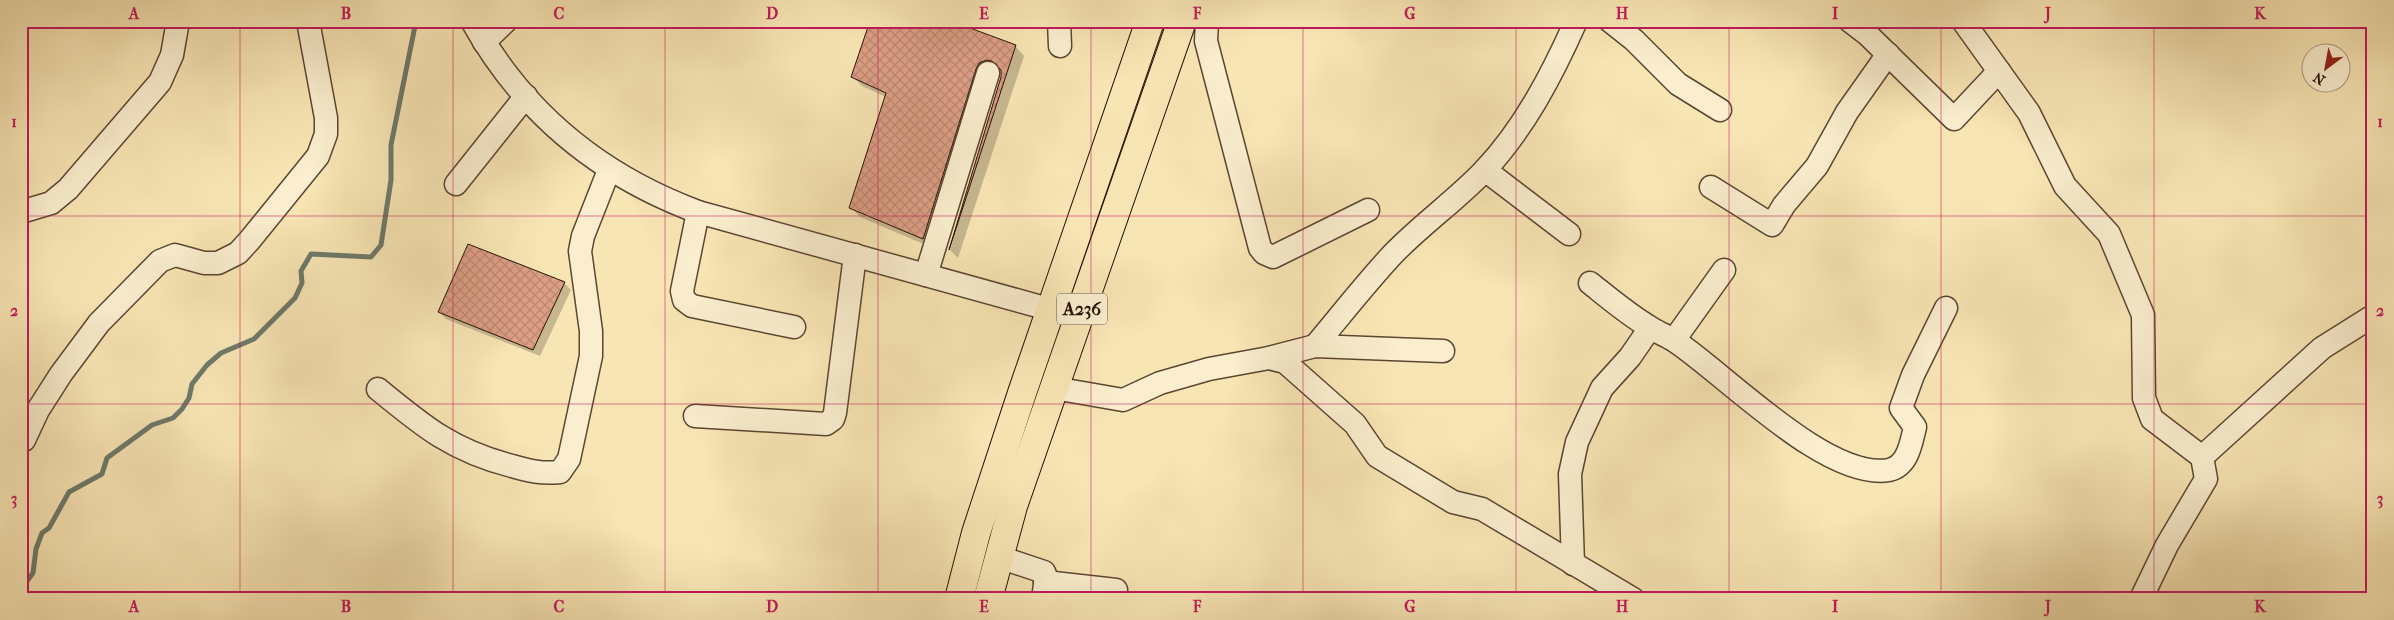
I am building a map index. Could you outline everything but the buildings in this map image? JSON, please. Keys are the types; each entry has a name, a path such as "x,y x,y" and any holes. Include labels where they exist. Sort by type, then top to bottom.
{"highway":[{"name":"A236","path":"959,599 976,533 1022,393 1150,21"},
{"name":"A236","path":"988,599 1013,506 1182,21"}],"street":[{"path":"21,212 51,203 68,189 160,82 172,55 178,21"},
{"path":"24,440 38,410 60,374 100,323 160,260 175,255 204,263 218,263 229,259 249,241 318,156 326,134 326,118 308,21"},
{"path":"472,21 484,42 526,96 567,138 610,170 662,198 698,212 1052,310"},
{"path":"484,42 506,21"},
{"path":"1058,21 1060,46"},
{"path":"1208,21 1206,41 1260,248 1264,253 1273,257 1368,210"},
{"path":"1315,346 1393,254 1485,170 1517,131 1556,66 1576,21"},
{"path":"1610,21 1634,40 1678,84 1720,110"},
{"path":"1850,21 1867,34 1954,120 1999,71"},
{"path":"1963,21 2029,113 2065,186 2109,234 2143,315 2144,398 2152,419 2202,457 2206,479 2167,546 2143,598"},
{"path":"1711,187 1772,225 1784,205 1817,166 1847,112 1888,54"},
{"path":"926,275 988,73"},
{"path":"456,184 526,96"},
{"path":"378,389 425,428 452,445 482,458 543,474 560,472 569,459 591,356 591,331 580,251 583,236 610,170"},
{"path":"1485,170 1569,234"},
{"path":"698,212 682,292 684,300 692,306 794,327"},
{"path":"694,416 826,424 833,420 855,255"},
{"path":"1674,340 1724,270"},
{"path":"1590,283 1650,328 1674,340 1802,439 1860,468 1889,470 1901,464 1909,449 1915,427 1901,408 1913,375 1946,308"},
{"path":"2202,457 2322,348 2373,316"},
{"path":"1573,564 1570,474 1577,442 1602,388 1630,357 1650,328"},
{"path":"1054,388 1123,400 1160,383 1209,369 1268,358 1315,346 1443,352"},
{"path":"1268,358 1285,362 1355,424 1377,456 1453,502 1482,509 1633,599"},
{"path":"998,557 1044,572 1044,590 1116,590"}],"waterway":[{"path":"21,589 33,573 36,549 42,533 49,528 69,492 102,474 107,458 152,425 173,418 189,398 192,384 207,365 221,353 254,339 295,298 302,283 301,271 311,254 371,257 381,245 391,180 391,145 416,21"}]}
